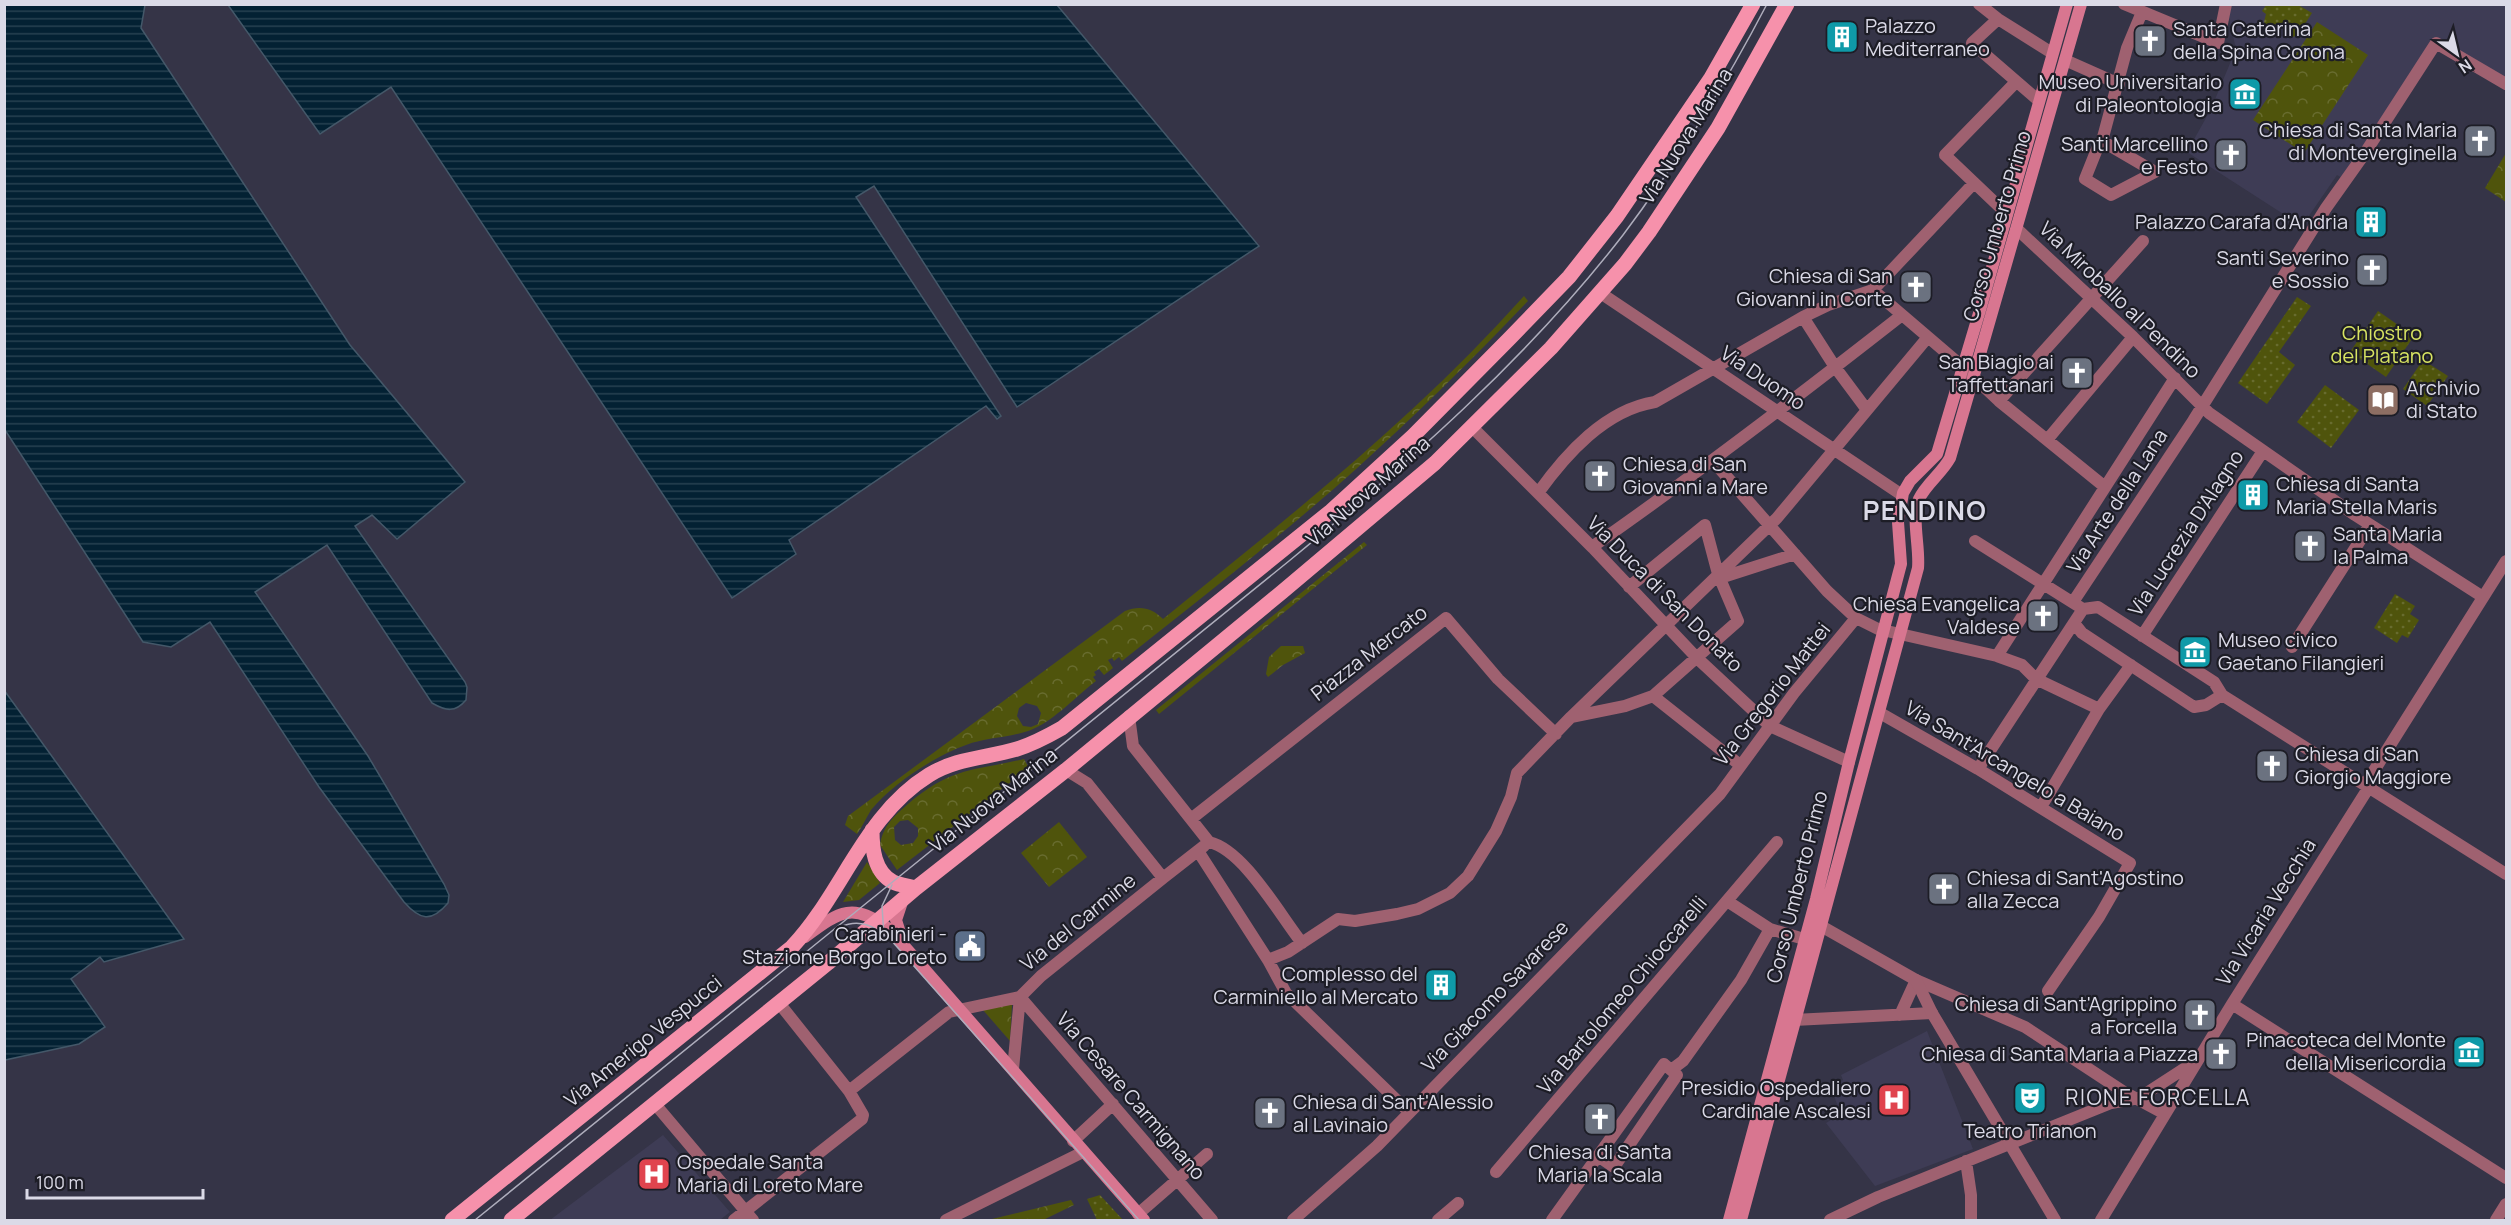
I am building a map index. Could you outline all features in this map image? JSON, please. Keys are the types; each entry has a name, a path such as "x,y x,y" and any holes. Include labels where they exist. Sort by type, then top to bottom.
{"main road":[{"name":"Via Nuova Marina","path":"843,877 872,830 894,804 929,774 952,763 1016,749 1042,740 1062,728 1331,511 1413,436 1569,276 1617,216 1711,78 1753,4"},
{"name":"Via Nuova Marina","path":"878,921 1291,585 1435,463 1472,427 1602,294 1649,232 1718,128 1787,4"},
{"name":"Corso Umberto Primo","path":"1729,1221 1816,899 1901,564 1898,522 1902,495 1910,481 1937,454 2067,4"},
{"name":"Corso Umberto Primo","path":"1741,1221 1918,568 1920,553 1915,521 1919,500 1950,458 2081,4"},
{"path":"872,830 872,852 882,870 892,882 916,888"},
{"name":"Via Amerigo Vespucci","path":"452,1221 792,947 822,911 843,877"},
{"path":"903,899 896,920 904,943"},
{"path":"792,947 837,915 863,914 878,921 904,943 1141,1217"},
{"path":"511,1221 878,921"}],"street":[{"path":"1979,4 1998,19 2052,53"},
{"path":"2124,4 2218,43 2226,4"},
{"path":"2102,141 2155,172 2111,195 2085,179 2102,141 2120,84 2127,48 2142,12"},
{"path":"1998,19 1972,43 2039,101"},
{"name":"Via Arte della Lana","path":"2078,606 2193,421 2202,398 2326,208 2366,153 2436,43 2506,84"},
{"path":"2065,60 2120,84"},
{"path":"2007,214 1945,155 2016,82"},
{"path":"1538,493 1560,463 1579,443 1611,420 1634,407 1655,402 1803,317 1828,305 1873,290 1974,183"},
{"name":"Via Miroballo al Pendino","path":"2017,229 2175,378 2202,398 2209,413 2355,515 2483,597"},
{"path":"1998,401 2143,241"},
{"path":"1873,290 1963,367 1998,401 2105,487"},
{"name":"Via Duomo","path":"1602,294 1902,495"},
{"path":"1592,547 1778,413 1902,315"},
{"path":"1803,317 1835,368 1867,410"},
{"path":"1268,960 1288,952 1338,919 1355,921 1397,914 1421,908 1450,894 1468,876 1496,831 1511,797 1517,773 1571,717 1770,525 1928,337"},
{"path":"2047,440 2133,338"},
{"path":"1997,656 2175,378"},
{"name":"Via Duca di San Donato","path":"1472,427 1592,547 1697,658 1770,726 1849,762"},
{"name":"Via Lucrezia D'Alagno","path":"2142,636 2263,451"},
{"path":"1713,461 1827,591 1856,618 1885,631 1997,656 2022,665 2036,679 2099,709"},
{"path":"1571,717 1625,706 1653,696 1738,621 1719,576 1705,525 1629,588"},
{"path":"2292,647 2370,525"},
{"path":"1975,541 2078,606 2098,607 2214,682 2222,695 2506,874"},
{"path":"1719,576 1797,556"},
{"name":"Via Vicaria Vecchia","path":"2101,1221 2232,1004 2506,561"},
{"path":"1978,769 2074,623 2078,606"},
{"name":"Piazza Mercato","path":"1191,819 1446,618 1498,680 1556,734"},
{"name":"Via Gregorio Mattei","path":"1720,794 1770,726 1856,618"},
{"path":"2074,623 2082,633 2194,707 2206,705 2222,695"},
{"path":"2041,807 2099,709 2131,665"},
{"path":"1653,696 1740,765"},
{"name":"Via Sant'Arcangelo a Baiano","path":"1880,713 1978,769 2130,863 2098,917 2048,991"},
{"path":"1129,716 1133,746 1209,842 1225,847 1243,865 1302,943"},
{"path":"1066,770 1087,783 1162,878 1209,842"},
{"name":"Via Giacomo Savarese","path":"1293,1221 1377,1146 1720,794"},
{"name":"Via Bartolomeo Chioccarelli","path":"1496,1172 1777,842"},
{"path":"1198,851 1220,882 1286,993 1408,1112"},
{"name":"Via del Carmine","path":"1020,997 1041,976 1162,878"},
{"path":"1727,901 1770,929 1804,939"},
{"path":"1821,926 1916,980 2025,1027 2124,1092 2139,1098 2165,1114"},
{"path":"1671,1070 1683,1061 1741,980 1770,929"},
{"path":"1916,980 1932,1013 2055,1221"},
{"path":"1900,1015 1916,980"},
{"path":"849,1091 925,1029 950,1012 1020,997 1013,1070"},
{"name":"Via Cesare Carmignano","path":"1020,997 1212,1221"},
{"path":"734,1221 749,1216 861,1119 863,1112 779,1003"},
{"path":"2232,1004 2506,1178"},
{"path":"1794,1020 1932,1013"},
{"path":"1830,1221 1878,1197 2111,1103 2139,1098 2199,1059"},
{"path":"1552,1221 1598,1156 1664,1064 1677,1076 1614,1167 1598,1156"},
{"path":"655,1104 749,1216"},
{"path":"1073,1141 1113,1104"},
{"path":"946,1221 1083,1152"},
{"path":"1141,1217 1207,1154"},
{"path":"1966,1161 1971,1196 1971,1221"},
{"path":"1438,1221 1458,1203"},
{"path":"2496,1221 2506,1204"}],"shaded area":[{"path":"2231,5 2506,5 2506,83 2435,41 2344,179 2337,175 2302,226 2187,152 2211,109 2236,49 2229,18"},
{"name":"Presidio Ospedaliero Cardinale Ascalesi","path":"1927,1031 1973,1149 1875,1186 1826,1123 1841,1114 1830,1086 1843,1080 1841,1075"},
{"name":"Ospedale Santa Maria di Loreto Mare","path":"663,1135 730,1212 720,1220 550,1220"}],"green space":[{"path":"2266,5 2298,5 2312,13 2298,35 2290,38 2282,26 2276,24 2270,30 2264,22 2266,14 2262,11"},
{"path":"2317,22 2368,55 2304,153 2253,120"},
{"path":"2506,153 2506,202 2485,188"},
{"path":"1524,296 1528,301 1507,323 1355,470 1269,544 1122,661 1119,657 1114,661 1112,658 1108,660 1113,668 1104,675 1099,669 1094,672 1096,675 1093,677 1096,681 1058,713 1033,729 974,742 941,756 890,790 871,810 857,834 845,825 848,816 1125,611 1136,608 1146,609 1155,612 1163,619 1350,465 1440,383","holes":["1026,703 1037,706 1041,713 1038,724 1031,727 1023,726 1017,716 1019,708"]},
{"path":"2297,297 2311,306 2279,352 2295,365 2267,404 2238,383"},
{"name":"Chiostro del Platano","path":"2378,311 2414,336 2386,377 2350,352"},
{"path":"2423,360 2448,376 2427,406 2403,389"},
{"path":"2325,385 2359,410 2331,448 2297,422"},
{"path":"1364,542 1367,545 1159,714 1156,710"},
{"path":"2395,594 2415,606 2410,614 2419,620 2408,638 2402,635 2397,643 2374,628"},
{"path":"1281,646 1303,646 1305,653 1283,665 1268,677 1266,674 1269,657"},
{"path":"1024,759 1029,768 897,870 880,845 881,838 889,822 908,804 937,783 950,777","holes":["908,820 918,828 918,836 913,843 901,845 895,840 894,827 900,821"]},
{"path":"1059,822 1087,857 1049,887 1021,853"},
{"path":"867,862 880,883 859,900 843,902"},
{"path":"1012,1004 1010,1041 983,1010"},
{"path":"1100,1195 1123,1220 1097,1220 1087,1199"},
{"path":"1071,1200 1074,1205 1043,1220 992,1219"}],"water":[{"path":"5,4 145,5 141,28 350,345 465,482 397,539 372,515 355,526 465,682 466,700 458,707 446,709 432,703 327,545 255,592 368,756 444,884 449,895 448,903 436,914 420,916 404,902 319,787 210,622 171,647 143,642 5,430"},
{"path":"228,5 1057,5 1259,246 1017,407 874,186 856,197 1001,416 997,419 986,406 789,540 796,554 732,598 391,87 320,134"},
{"path":"4,690 184,939 104,962 100,957 71,979 105,1027 79,1044 5,1060"}],"tram line":[{"path":"475,1220 1289,561 1378,486 1465,407 1548,324 1623,235 1662,181 1700,122 1767,4"},
{"path":"884,936 882,906 892,885"},
{"path":"840,927 860,923 878,930 890,939 1139,1220"}],"place":[{"name":"Palazzo Mediterraneo","path":"1842,37"},
{"name":"Santa Caterina della Spina Corona","path":"2150,41"},
{"name":"Museo Universitario di Paleontologia","path":"2245,94"},
{"name":"Chiesa di Santa Maria di Monteverginella","path":"2480,141"},
{"name":"Santi Marcellino e Festo","path":"2231,155"},
{"name":"Palazzo Carafa d'Andria","path":"2371,222"},
{"name":"Santi Severino e Sossio","path":"2372,270"},
{"name":"Chiesa di San Giovanni in Corte","path":"1916,287"},
{"name":"San Biagio ai Taffettanari","path":"2077,373"},
{"name":"Archivio di Stato","path":"2383,400"},
{"name":"Chiesa di San Giovanni a Mare","path":"1600,476"},
{"name":"Chiesa di Santa Maria Stella Maris","path":"2253,495"},
{"name":"Santa Maria la Palma","path":"2310,546"},
{"name":"Chiesa Evangelica Valdese","path":"2043,616"},
{"name":"Museo civico Gaetano Filangieri","path":"2195,652"},
{"name":"Chiesa di San Giorgio Maggiore","path":"2272,766"},
{"name":"Chiesa di Sant'Agostino alla Zecca","path":"1944,889"},
{"name":"Carabinieri - Stazione Borgo Loreto","path":"970,946"},
{"name":"Complesso del Carminiello al Mercato","path":"1441,985"},
{"name":"Chiesa di Sant'Agrippino a Forcella","path":"2200,1015"},
{"name":"Pinacoteca del Monte della Misericordia","path":"2469,1052"},
{"name":"Chiesa di Santa Maria a Piazza","path":"2221,1054"},
{"name":"Teatro Trianon","path":"2030,1098"},
{"name":"Presidio Ospedaliero Cardinale Ascalesi","path":"1894,1100"},
{"name":"Chiesa di Sant'Alessio al Lavinaio","path":"1270,1113"},
{"name":"Chiesa di Santa Maria la Scala","path":"1600,1119"},
{"name":"Ospedale Santa Maria di Loreto Mare","path":"654,1174"}],"district":[{"name":"PENDINO","path":"1925,511"},
{"name":"RIONE FORCELLA","path":"2158,1098"}]}
